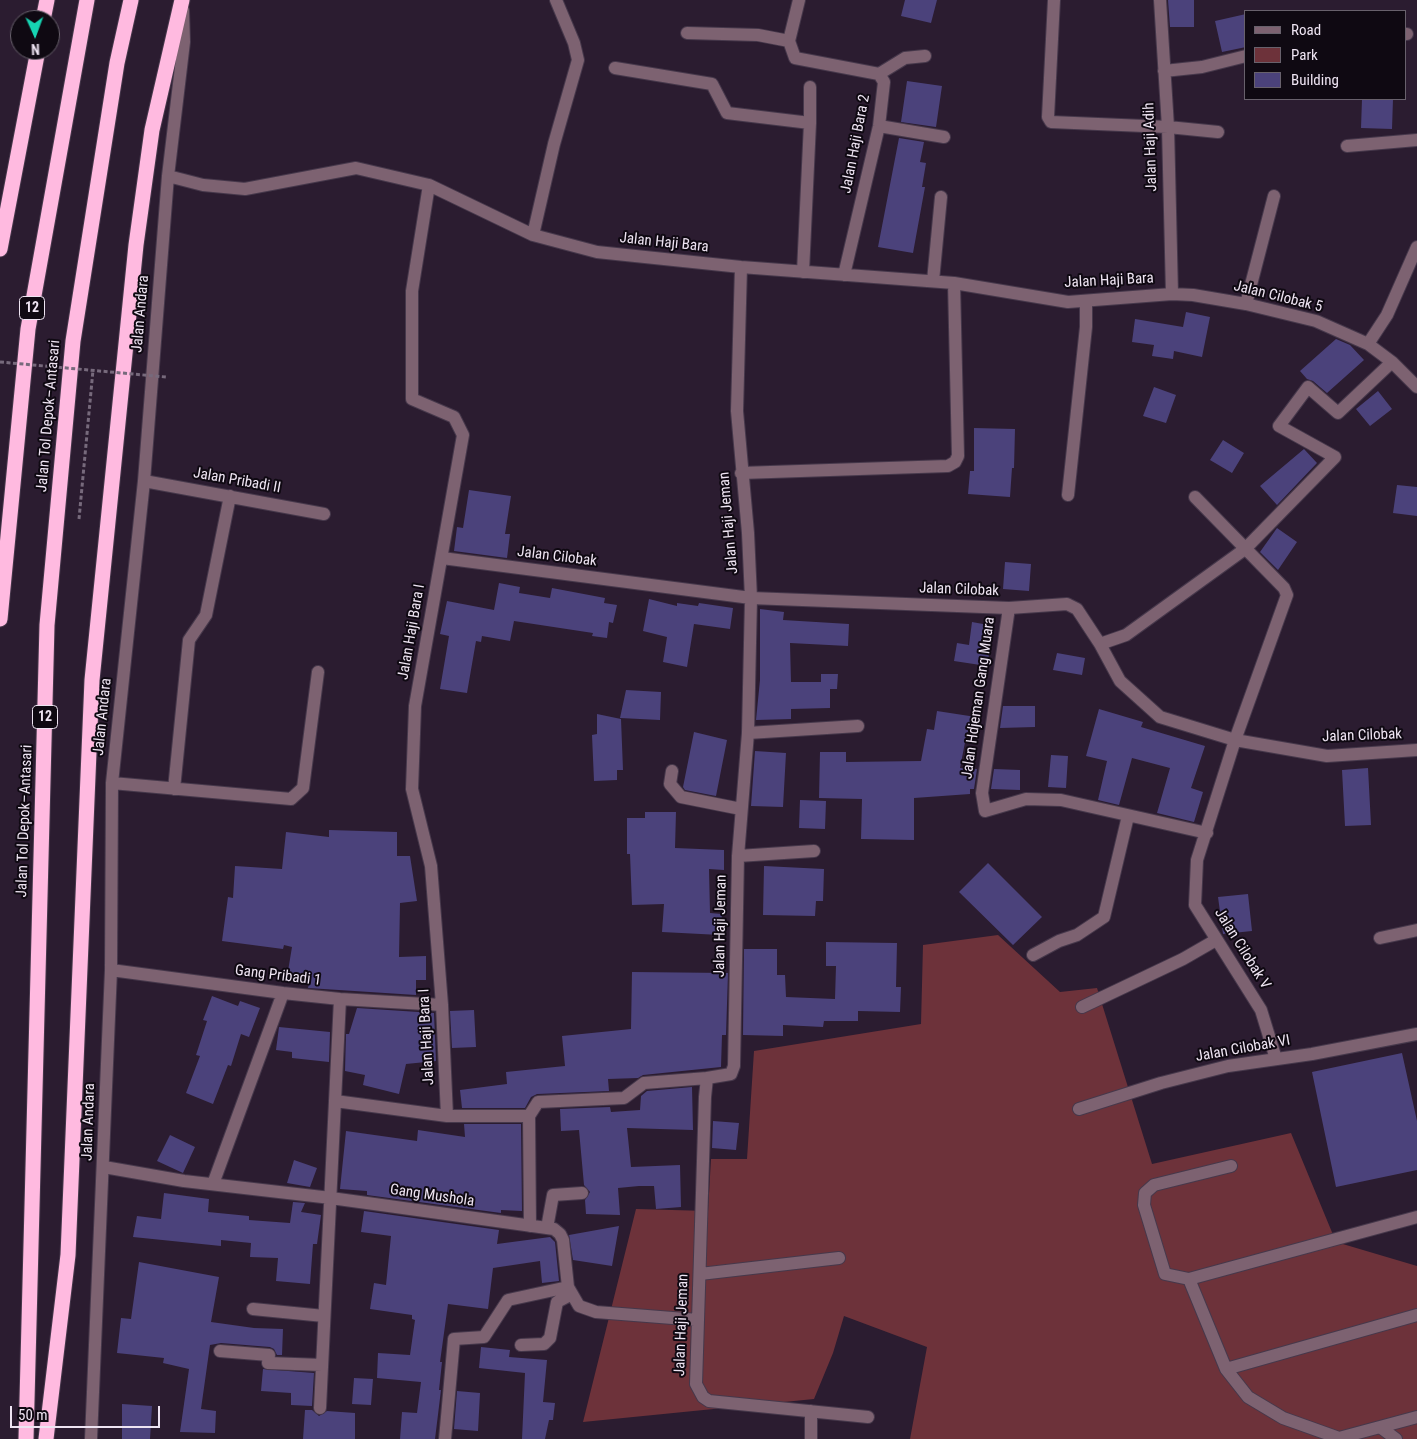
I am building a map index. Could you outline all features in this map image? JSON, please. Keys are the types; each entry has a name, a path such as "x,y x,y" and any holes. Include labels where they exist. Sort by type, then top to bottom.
{"highway":[{"name":"Jalan Tol Depok–Antasari","path":"0,619 28,329 87,0"},
{"name":"Jalan Tol Depok–Antasari","path":"26,1439 47,625 73,341 118,63 131,0"},
{"path":"46,1439 68,1255 92,680 136,246 152,130 183,0"},
{"path":"0,249 36,60"}],"street":[{"name":"Jalan Andara","path":"91,1439 111,970 112,783 144,481 168,176 184,42 183,0"},
{"path":"533,235 554,144 578,60 574,44 556,0"},
{"path":"800,0 789,41 796,58 879,74 905,58 925,56"},
{"path":"1054,0 1048,117 1051,122 1168,127 1218,132"},
{"name":"Jalan Haji Adih","path":"1160,0 1168,127 1172,294"},
{"path":"687,33 758,35 789,41"},
{"path":"1164,71 1202,67 1244,56"},
{"path":"615,68 712,84 727,113 810,123"},
{"name":"Jalan Haji Bara 2","path":"844,275 879,126 884,82 879,74"},
{"path":"803,272 810,87"},
{"path":"879,126 944,137"},
{"path":"1347,146 1417,140"},
{"name":"Jalan Haji Bara","path":"168,176 203,184 245,189 356,168 429,185 533,235 597,252 741,267 954,283 1068,302 1172,294"},
{"name":"Jalan Haji Bara I","path":"429,185 412,291 412,399 454,417 463,435 416,706 412,789 431,866 442,1005 447,1116"},
{"path":"1246,304 1274,196"},
{"path":"933,281 942,198"},
{"path":"1368,344 1387,315 1417,247"},
{"name":"Jalan Haji Jeman","path":"741,267 737,411 741,473 748,533 751,598 748,732 738,856 734,1066 731,1074 707,1078 705,1097 696,1384 703,1397 709,1401 868,1417"},
{"path":"741,473 948,466 955,462 958,456 954,283"},
{"name":"Jalan Cilobak 5","path":"1172,294 1193,295 1246,304 1316,321 1368,344 1392,362 1417,387"},
{"path":"1068,495 1086,327 1086,302"},
{"path":"1100,644 1126,635 1245,549 1335,457 1279,426 1308,387 1338,413 1392,362"},
{"name":"Jalan Pribadi II","path":"144,481 324,514"},
{"path":"174,789 189,640 206,615 230,496"},
{"path":"1195,497 1245,549"},
{"name":"Jalan Cilobak V","path":"1245,549 1284,588 1287,594 1235,740 1197,860 1195,905 1261,1010 1276,1059"},
{"name":"Jalan Cilobak","path":"442,558 751,598 1009,608 1067,604 1077,610 1100,644 1120,682 1160,718 1235,740 1327,756 1417,750"},
{"name":"Jalan Hdjeman Gang Muara","path":"1009,608 982,792 985,811 1026,799 1061,800 1128,816"},
{"path":"112,783 291,799 303,788 318,672"},
{"path":"748,732 858,726"},
{"path":"672,771 670,784 681,797 741,808"},
{"path":"1034,955 1061,940 1077,935 1104,917 1128,816 1207,833"},
{"path":"738,856 814,851"},
{"path":"1380,938 1417,930"},
{"path":"1091,1002 1183,959 1216,940"},
{"name":"Gang Pribadi 1","path":"111,970 283,993 340,999 442,1005"},
{"path":"213,1184 283,993"},
{"path":"320,1408 340,999"},
{"name":"Jalan Cilobak VI","path":"1079,1108 1228,1066 1417,1034"},
{"path":"530,1226 529,1116 538,1102 624,1098 644,1083 707,1078"},
{"path":"335,1101 447,1116 529,1116"},
{"path":"1231,1166 1154,1185 1145,1193 1144,1205 1165,1274 1189,1279 1417,1217"},
{"name":"Gang Mushola","path":"104,1167 213,1184 331,1198 547,1228"},
{"path":"582,1193 553,1195 547,1228 554,1229 560,1234 570,1290 579,1306 596,1312 698,1320"},
{"path":"700,1274 839,1258"},
{"path":"1189,1279 1226,1369 1248,1396 1283,1418 1339,1438 1417,1417"},
{"path":"521,1345 544,1344 550,1338 558,1302 570,1290"},
{"path":"445,1439 454,1339 484,1337 508,1300 570,1290"},
{"path":"253,1310 324,1316"},
{"path":"1226,1369 1417,1315"},
{"path":"220,1351 268,1355 268,1363 322,1365"},
{"path":"811,1411 811,1439"},
{"path":"1380,1427 1396,1439"}],"path":[{"path":"0,362 166,377"},
{"path":"79,519 93,370"}],"green space":[{"path":"998,935 1060,992 1097,988 1152,1164 1291,1133 1336,1242 1417,1266 1417,1439 910,1439 927,1347 844,1316 833,1353 814,1399 583,1422 636,1209 708,1211 711,1159 747,1159 754,1051 921,1024 923,945"}],"building":[{"path":"905,0 937,0 931,23 901,16"},
{"path":"1168,0 1194,0 1194,27 1170,27"},
{"path":"1244,14 1244,47 1222,52 1215,21"},
{"path":"907,81 942,86 936,127 901,122"},
{"path":"1362,100 1393,100 1392,129 1361,128"},
{"path":"899,138 924,142 920,162 926,163 922,187 925,187 913,253 878,247"},
{"path":"1186,312 1210,317 1202,357 1174,351 1173,359 1152,356 1154,345 1132,342 1135,319 1183,327"},
{"path":"1336,339 1350,345 1364,360 1327,393 1313,381 1307,379 1300,371"},
{"path":"1154,387 1176,395 1166,423 1143,416"},
{"path":"1378,391 1392,409 1370,426 1356,409"},
{"path":"974,428 1015,429 1014,468 1012,468 1010,497 968,494 970,471 974,471"},
{"path":"1223,440 1244,453 1232,473 1210,460"},
{"path":"1304,449 1317,463 1277,505 1260,486"},
{"path":"1397,485 1417,487 1417,516 1393,513"},
{"path":"469,490 511,496 505,534 510,534 507,558 454,551 457,527 463,528"},
{"path":"1277,528 1297,542 1278,570 1260,552"},
{"path":"1005,562 1031,564 1029,591 1003,589"},
{"path":"499,583 520,587 519,593 550,598 552,588 605,598 604,603 617,605 613,623 609,622 607,638 592,636 593,633 514,621 510,641 482,636 481,642 476,641 467,693 440,689 449,636 440,634 447,601 494,610"},
{"path":"649,599 677,606 677,603 698,606 699,603 733,608 730,629 694,624 687,667 663,662 667,637 643,631"},
{"path":"760,609 784,612 783,620 849,624 848,646 790,643 791,682 821,682 821,674 838,674 837,689 830,689 830,708 791,709 791,719 756,720 760,680"},
{"path":"972,622 994,626 987,666 954,661 957,643 969,645"},
{"path":"1057,653 1085,658 1082,675 1053,670"},
{"path":"626,690 661,692 660,720 620,718"},
{"path":"1003,706 1035,706 1035,727 1000,728"},
{"path":"1099,709 1143,722 1141,727 1205,746 1191,788 1203,792 1194,822 1157,813 1170,768 1132,758 1119,805 1098,800 1107,761 1086,756"},
{"path":"937,711 976,717 973,733 967,732 960,768 977,769 974,789 970,789 970,794 914,798 914,840 861,839 862,799 819,798 820,752 846,752 846,762 921,761 927,729 934,730"},
{"path":"597,714 621,719 623,770 617,770 617,780 594,781 592,735 597,734"},
{"path":"694,732 727,740 716,796 685,790 683,787"},
{"path":"755,751 786,753 783,807 751,806"},
{"path":"1051,755 1068,756 1066,788 1048,787"},
{"path":"1368,768 1371,825 1345,826 1342,770"},
{"path":"994,769 1020,770 1020,790 991,789"},
{"path":"800,800 826,801 825,829 799,828"},
{"path":"645,812 676,812 675,848 724,850 724,870 709,869 710,913 722,914 720,935 662,932 664,904 632,905 630,854 627,854 627,818 645,818"},
{"path":"329,830 397,832 397,856 410,856 417,901 400,903 399,957 426,956 426,980 416,980 416,995 308,988 310,980 287,977 292,947 284,945 283,949 222,941 228,897 233,898 235,866 282,869 286,832 329,837"},
{"path":"988,863 1042,917 1013,945 959,892"},
{"path":"764,866 824,869 823,901 816,901 815,916 763,915"},
{"path":"1248,894 1252,931 1223,934 1218,897"},
{"path":"826,942 897,943 896,987 901,987 900,1012 858,1011 858,1021 824,1021 823,1027 783,1025 783,1036 743,1035 744,949 777,949 777,975 785,975 786,997 835,999 836,966 826,966"},
{"path":"632,972 728,973 726,1035 722,1035 721,1067 643,1075 638,1078 608,1079 609,1091 537,1094 531,1097 525,1108 462,1108 460,1090 507,1084 506,1072 565,1066 562,1036 631,1029"},
{"path":"212,996 238,1006 240,1001 260,1008 249,1037 241,1034 231,1066 228,1065 213,1104 186,1093 200,1056 196,1055 207,1021 203,1020"},
{"path":"357,1008 434,1013 436,1061 406,1064 399,1094 363,1085 365,1075 345,1071 346,1034 349,1034"},
{"path":"474,1010 476,1047 452,1048 450,1011"},
{"path":"279,1027 330,1032 329,1062 292,1058 292,1052 276,1050"},
{"path":"1402,1053 1417,1121 1417,1170 1336,1187 1312,1072"},
{"path":"692,1087 693,1130 627,1128 631,1167 680,1165 681,1207 656,1209 654,1186 639,1186 618,1188 620,1215 586,1214 585,1200 590,1192 584,1185 579,1130 561,1131 560,1109 610,1107 611,1112 640,1110 641,1096 647,1091"},
{"path":"713,1121 739,1123 736,1150 712,1148"},
{"path":"464,1124 521,1124 522,1211 501,1210 501,1213 367,1195 367,1191 340,1189 346,1131 417,1141 418,1130 465,1137"},
{"path":"170,1135 195,1147 183,1173 157,1161"},
{"path":"294,1160 317,1168 310,1187 287,1183"},
{"path":"164,1193 209,1199 208,1212 249,1216 249,1220 290,1223 293,1202 305,1203 301,1212 321,1215 317,1244 313,1244 310,1284 276,1281 278,1258 250,1257 251,1243 221,1240 221,1246 133,1237 137,1216 161,1219"},
{"path":"364,1211 499,1230 497,1244 550,1237 555,1242 559,1281 542,1283 540,1261 493,1268 488,1309 448,1304 440,1362 442,1362 439,1390 441,1390 435,1439 400,1439 402,1412 417,1413 421,1382 377,1378 378,1353 410,1355 415,1320 412,1319 412,1315 370,1309 374,1283 386,1285 391,1236 361,1232"},
{"path":"619,1226 612,1266 573,1260 569,1235"},
{"path":"139,1262 219,1277 211,1322 254,1328 283,1329 282,1355 277,1355 274,1349 270,1347 221,1343 210,1345 201,1409 216,1411 215,1433 180,1432 189,1369 163,1363 164,1358 117,1353 121,1318 131,1319"},
{"path":"481,1347 510,1350 509,1357 547,1360 543,1402 555,1403 553,1420 549,1420 545,1439 522,1439 525,1373 479,1368"},
{"path":"263,1369 314,1373 312,1406 291,1405 291,1393 261,1391"},
{"path":"354,1378 373,1379 371,1405 352,1404"},
{"path":"457,1391 480,1393 478,1431 454,1429"},
{"path":"122,1404 152,1406 150,1439 122,1439"},
{"path":"305,1410 312,1410 319,1416 327,1411 355,1413 355,1439 303,1439"}]}
